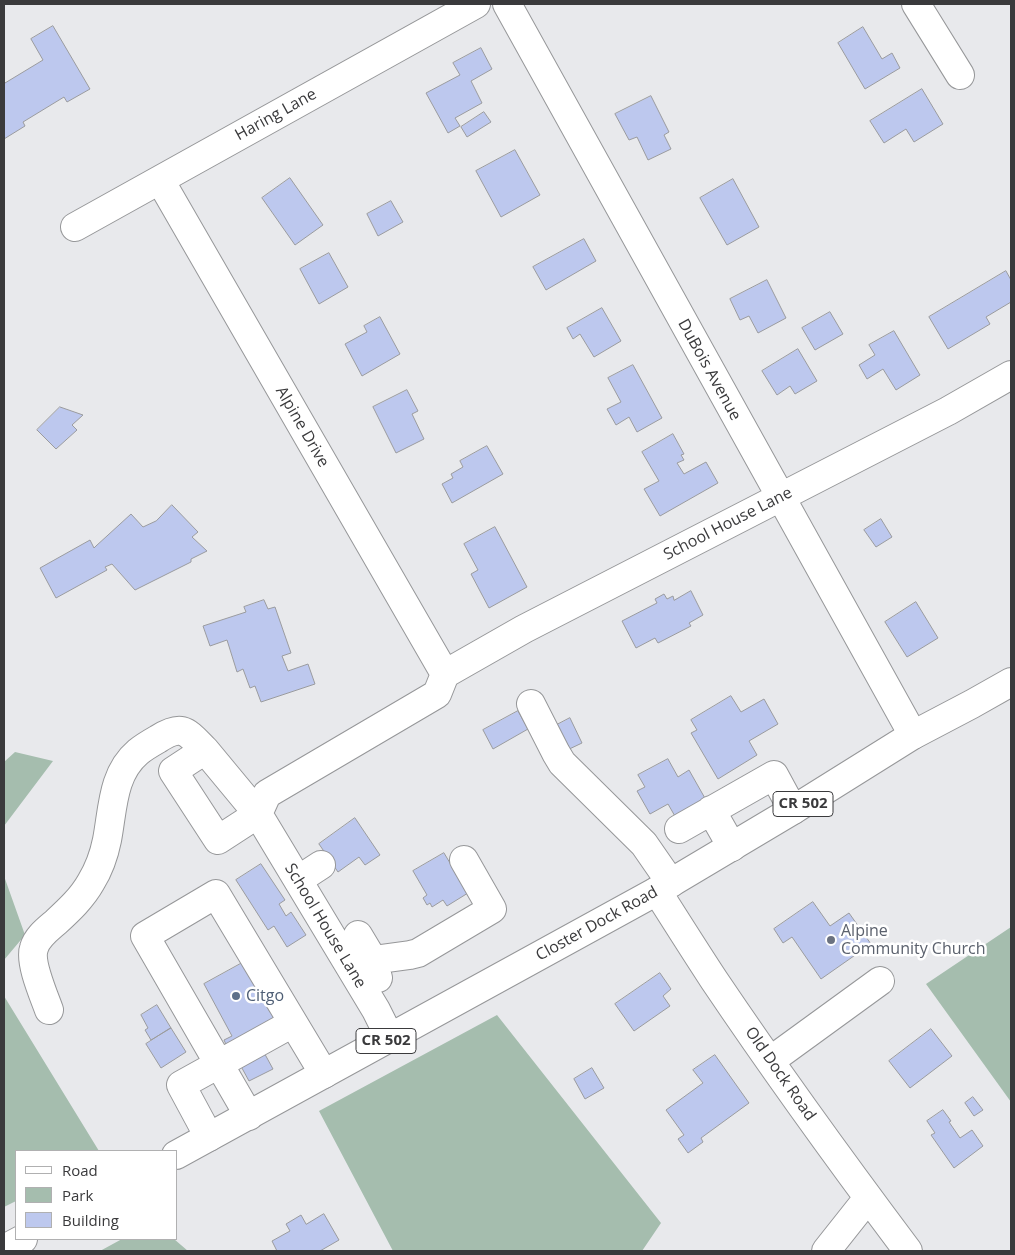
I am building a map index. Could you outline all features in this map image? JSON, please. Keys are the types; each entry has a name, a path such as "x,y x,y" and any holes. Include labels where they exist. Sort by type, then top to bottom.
{"street":[{"name":"Haring Lane","path":"75,227 476,4"},
{"name":"DuBois Avenue","path":"507,4 912,735"},
{"path":"916,4 960,75"},
{"name":"Alpine Drive","path":"160,180 445,674"},
{"name":"School House Lane","path":"445,674 524,629 948,411 1011,375"},
{"path":"205,750 173,771 218,840 258,814 267,794 437,694 445,674"},
{"name":"Closter Dock Road","path":"178,1154 664,887 793,810 912,735 1011,682"},
{"name":"Old Dock Road","path":"531,704 562,763 644,844 664,887 714,980 868,1198 908,1251"},
{"name":"School House Lane","path":"49,1010 38,982 33,948 42,934 81,897 98,870 104,855 117,782 126,766 138,752 166,734 180,730 188,733 205,750 258,814 376,1010 390,1038"},
{"path":"679,829 774,775 793,810"},
{"path":"711,810 732,846"},
{"path":"373,960 418,953 492,909 464,860"},
{"path":"298,880 321,865"},
{"path":"249,1116 145,936 216,894 324,1074"},
{"path":"358,935 373,960 378,978 376,1010"},
{"path":"770,1061 880,981"},
{"path":"209,1137 181,1085 293,1023"},
{"path":"826,1251 868,1198"},
{"path":"4,1249 20,1240"}],"green space":[{"path":"15,752 53,761 4,826 4,762"},
{"path":"4,876 25,935 4,960"},
{"path":"1011,927 1011,1102 926,984"},
{"path":"4,996 98,1150 15,1150 15,1202 4,1207"},
{"path":"497,1015 661,1223 642,1251 393,1251 319,1111"},
{"path":"120,1240 175,1240 188,1251 100,1251"}],"building":[{"path":"53,26 90,89 67,102 64,97 23,122 25,126 4,139 4,80 5,83 43,60 31,39"},
{"path":"863,27 882,59 892,53 900,68 865,89 838,43"},
{"path":"481,48 492,69 471,81 482,103 455,118 460,126 448,133 426,93 460,75 453,63"},
{"path":"922,89 943,124 914,142 906,129 884,143 870,121"},
{"path":"651,96 669,132 664,135 671,149 648,160 637,137 629,140 615,114"},
{"path":"484,112 491,122 467,137 461,127"},
{"path":"515,150 540,195 501,217 476,171"},
{"path":"290,178 323,225 295,245 262,198"},
{"path":"733,179 759,227 727,245 700,198"},
{"path":"391,201 403,222 378,236 367,214"},
{"path":"584,239 596,261 546,290 533,267"},
{"path":"329,253 348,287 319,304 300,269"},
{"path":"1006,271 1011,280 1011,302 986,317 990,324 948,349 929,317"},
{"path":"767,280 786,318 758,333 749,316 740,320 730,299"},
{"path":"602,308 621,341 594,357 580,334 573,339 567,328"},
{"path":"830,312 843,334 815,350 802,328"},
{"path":"380,317 400,354 362,376 345,344 367,332 364,326"},
{"path":"894,331 920,375 896,390 883,369 867,379 859,365 875,355 869,345"},
{"path":"798,349 817,381 795,394 790,386 777,395 762,371"},
{"path":"633,365 662,418 637,432 629,417 616,425 607,409 621,402 608,378"},
{"path":"407,390 418,411 412,414 424,439 396,453 373,407"},
{"path":"60,407 83,415 72,425 77,430 56,449 37,430"},
{"path":"673,434 684,454 681,455 684,460 677,463 684,474 706,462 718,483 660,516 644,489 659,481 642,452"},
{"path":"487,446 503,474 452,503 442,484 453,478 451,474 463,467 460,461"},
{"path":"172,505 198,532 192,537 207,551 191,559 191,562 135,590 112,564 105,567 107,570 56,598 40,568 90,540 94,548 131,514 143,527 156,521"},
{"path":"881,519 892,537 876,547 864,530"},
{"path":"495,527 527,587 489,608 471,574 478,570 464,544"},
{"path":"691,591 703,615 689,623 691,626 658,643 655,638 636,648 622,621 657,603 655,599 664,594 667,599 673,596 674,600"},
{"path":"264,600 268,609 275,607 291,653 282,656 288,671 308,664 315,684 261,702 255,686 250,688 243,669 237,672 227,640 210,646 203,626 246,612 244,607"},
{"path":"916,602 938,638 907,657 885,622"},
{"path":"731,696 741,712 764,699 778,724 749,741 757,755 718,779 691,733 697,730 691,720"},
{"path":"518,711 528,729 493,749 483,730"},
{"path":"570,718 582,743 563,752 551,728"},
{"path":"668,759 678,777 689,770 706,800 676,818 668,804 650,814 637,791 645,787 638,775"},
{"path":"355,818 380,855 365,865 359,857 338,872 319,844"},
{"path":"444,853 468,893 447,906 443,900 432,907 430,903 427,905 423,898 427,895 413,871"},
{"path":"261,864 285,900 279,904 286,916 291,912 306,935 287,947 274,926 268,930 236,880"},
{"name":"Alpine Community Church","path":"813,902 830,926 849,913 871,944 821,979 792,937 783,943 774,929"},
{"name":"Citgo","path":"244,962 270,1012 279,1008 285,1018 228,1049 224,1040 232,1036 204,984"},
{"path":"660,973 671,989 663,996 670,1006 634,1031 615,1004"},
{"path":"157,1005 171,1028 151,1040 145,1030 148,1028 141,1015"},
{"path":"171,1028 186,1052 161,1068 146,1044"},
{"path":"931,1029 952,1056 910,1088 889,1061"},
{"path":"261,1047 273,1069 249,1081 237,1059"},
{"path":"715,1055 749,1103 701,1138 703,1142 688,1153 678,1139 684,1135 666,1110 703,1083 693,1070"},
{"path":"592,1068 604,1088 585,1099 574,1079"},
{"path":"973,1097 983,1110 974,1116 965,1103"},
{"path":"943,1110 960,1138 972,1130 983,1146 954,1168 931,1135 935,1133 927,1121"},
{"path":"324,1214 339,1240 320,1251 277,1251 272,1241 290,1231 286,1224 301,1215 306,1224"}],"place":[{"name":"Alpine Community Church","path":"831,940"},
{"name":"Citgo","path":"236,996"}]}
